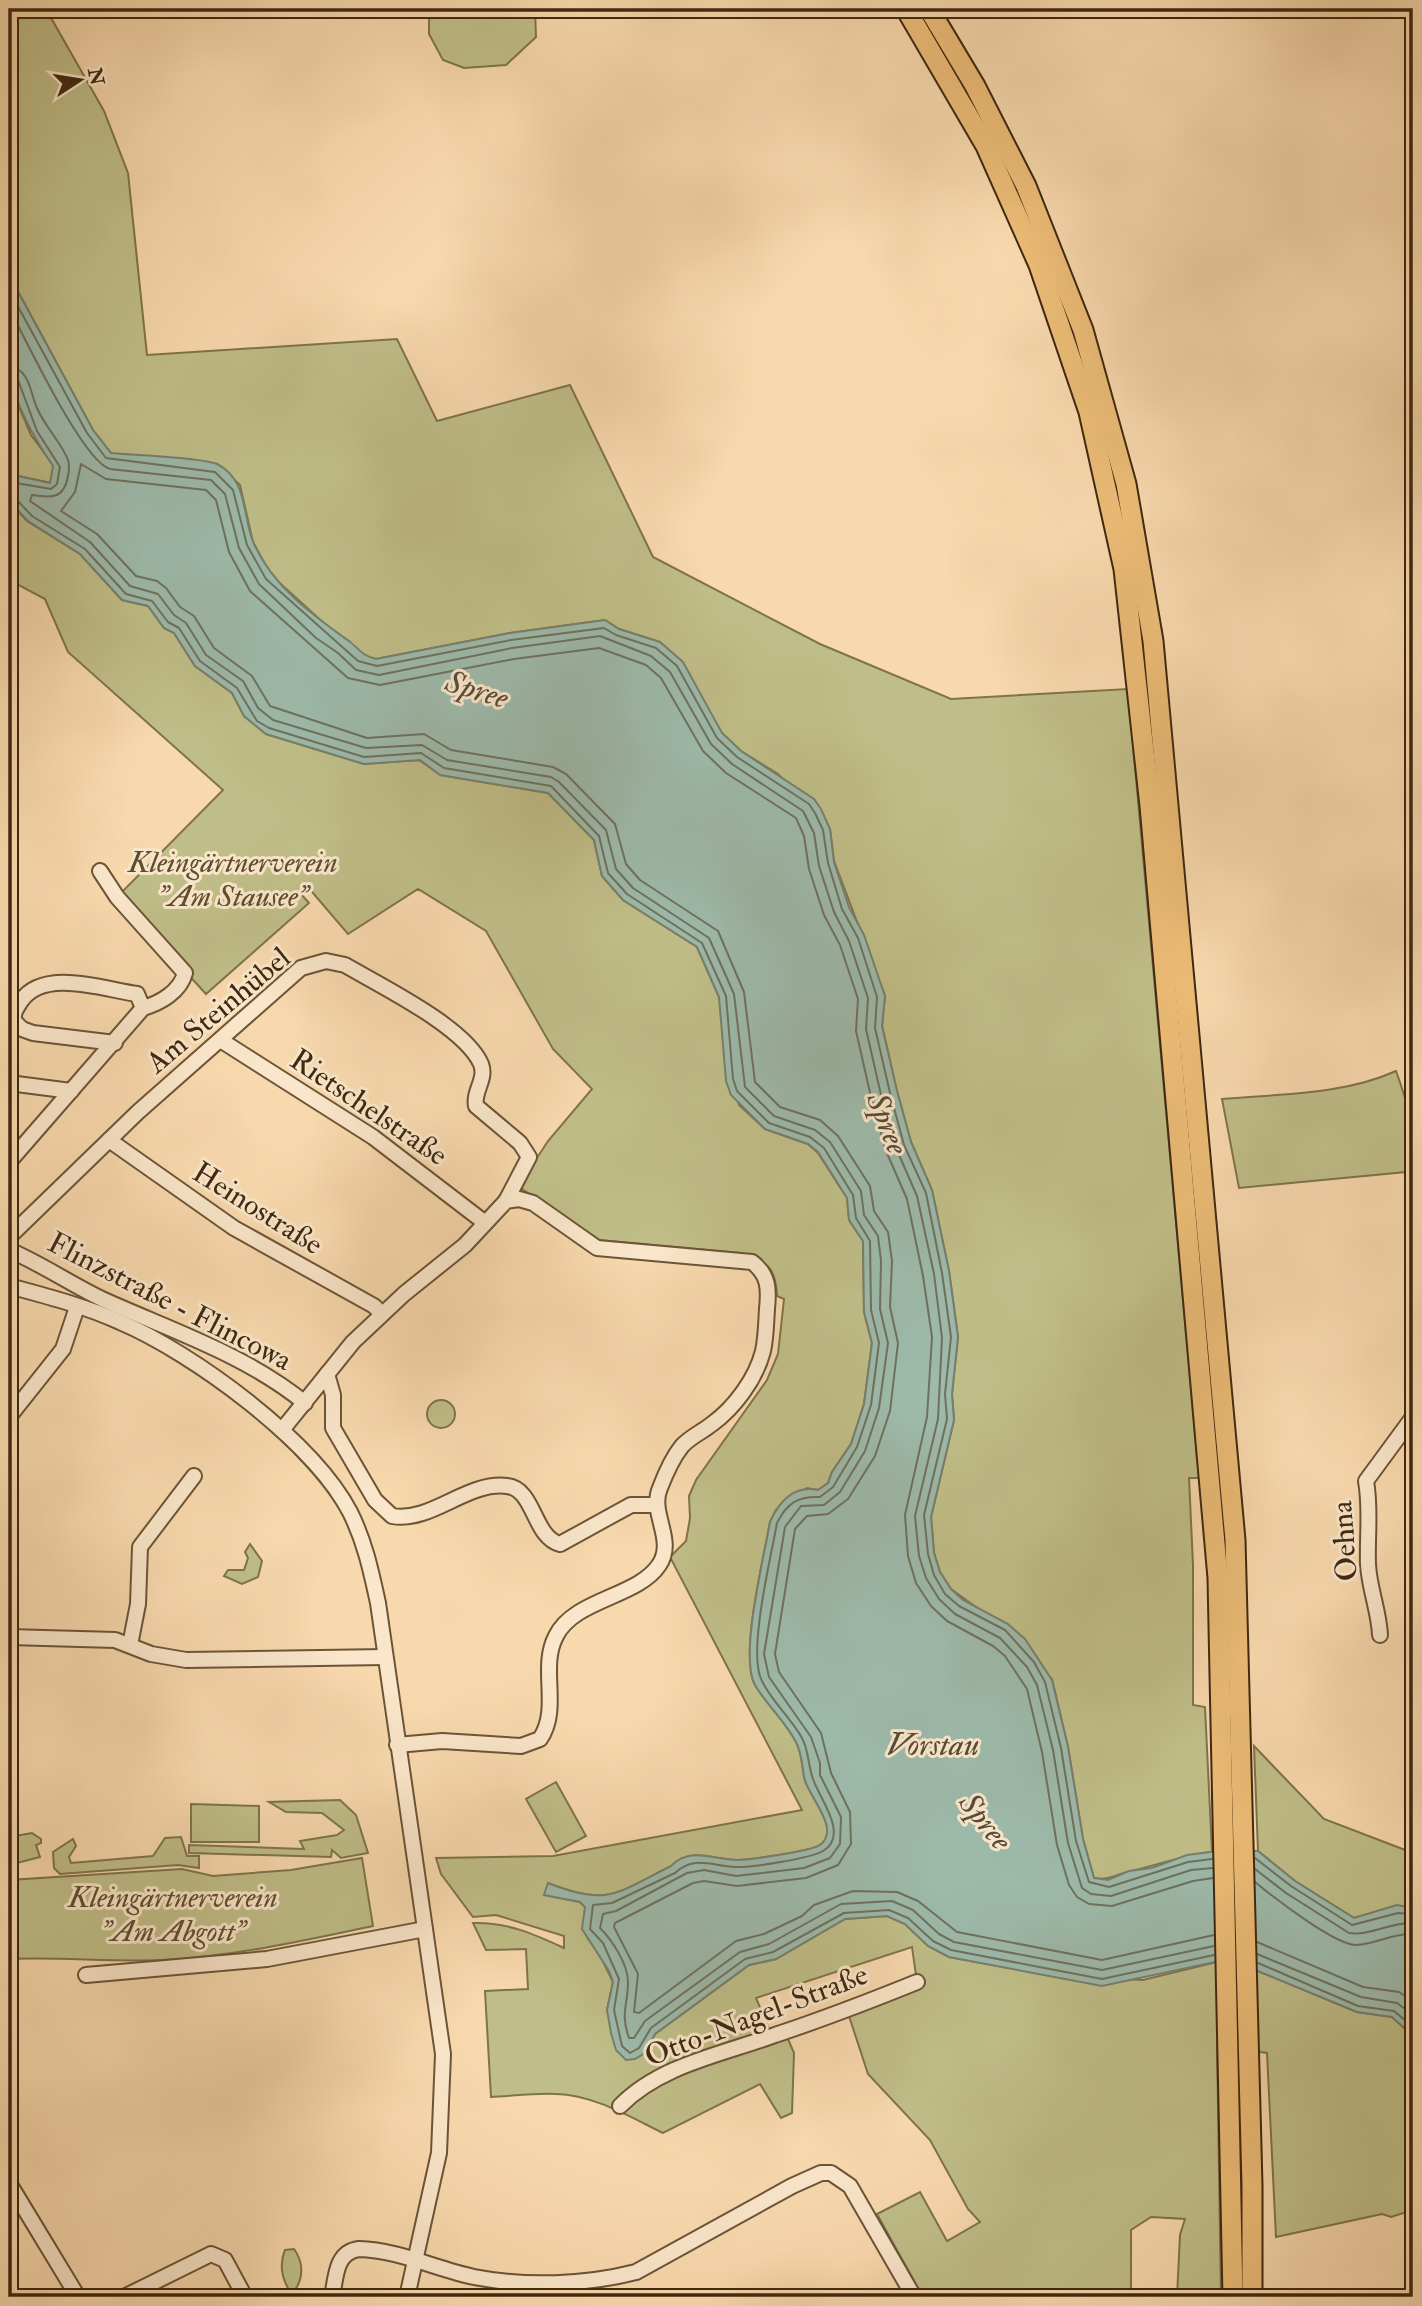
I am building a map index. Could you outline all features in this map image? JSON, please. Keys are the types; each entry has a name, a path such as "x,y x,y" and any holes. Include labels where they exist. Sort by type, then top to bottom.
{"highway":[{"path":"906,9 986,146 1039,265 1089,412 1109,491 1124,569 1139,689 1194,1175"},
{"path":"929,9 1000,133 1056,256 1107,407 1126,484 1153,641 1197,1215 1235,1540 1233,1785 1239,2029 1252,2297"},
{"path":"1234,2297 1239,2029"}],"street":[{"path":"9,1162 143,1008 160,1003 183,982 185,973 117,897 100,871"},
{"name":"Am Steinhübel","path":"9,1237 109,1140 301,968 318,962 345,965 449,1028 482,1068 483,1075 474,1098 476,1106 520,1143 529,1157 528,1164 506,1201"},
{"path":"115,1043 33,1033 22,1029 14,1021 14,1012 27,992 43,984 58,983 137,994 143,1008"},
{"name":"Rietschelstraße","path":"222,1041 373,1137 484,1222"},
{"path":"9,1083 71,1091"},
{"path":"9,1138 24,1142"},
{"name":"Heinostraße","path":"109,1140 234,1228 374,1306 382,1314"},
{"path":"282,1430 353,1342 382,1314 465,1245 506,1201 526,1200 597,1248 752,1262 762,1270 766,1279 768,1294 763,1352 756,1370 727,1411 681,1447 659,1491 656,1505 666,1548 661,1564 642,1580 569,1620 554,1639 550,1658 549,1716 540,1739 521,1745 442,1741 397,1745"},
{"name":"Flinzstraße - Flincowa","path":"9,1250 76,1287 244,1362 273,1378 305,1403"},
{"path":"9,1286 120,1322 175,1352 242,1397 282,1430 327,1480 356,1525 370,1562 443,2054 443,2116 439,2154 407,2297"},
{"path":"9,1417 63,1349 77,1307"},
{"path":"327,1374 333,1395 333,1428 374,1500 392,1516 411,1516 465,1495 498,1486 511,1486 524,1496 545,1534 552,1542 560,1544 631,1505 656,1505"},
{"name":"Oehna","path":"1380,1635 1379,1612 1368,1563 1371,1518 1366,1481 1413,1417"},
{"path":"130,1645 138,1604 140,1547 194,1476"},
{"path":"9,1637 115,1640 150,1654 186,1660 385,1657"},
{"path":"86,1975 267,1959 425,1929"},
{"name":"Otto-Nagel-Straße","path":"620,2106 636,2089 708,2057 847,2010 917,1982"},
{"path":"332,2297 338,2265 349,2251 372,2250 535,2290 636,2272 792,2186 821,2173 831,2173 850,2186 914,2297"},
{"path":"9,2183 78,2297"},
{"path":"124,2297 211,2254 225,2260 245,2297"}],"green space":[{"path":"9,9 46,9 104,111 128,173 147,355 397,339 437,421 570,385 653,557 820,644 951,699 1128,689 1199,1478 1189,1478 1193,1565 1193,1705 1205,1707 1212,1852 1109,1878 1094,1878 1083,1839 1068,1747 1052,1679 980,1610 951,1589 940,1572 934,1553 931,1517 954,1420 952,1394 958,1337 949,1271 932,1190 911,1142 897,1091 882,1026 885,996 834,861 830,829 778,774 741,751 722,733 660,642 619,629 605,620 510,633 376,659 361,655 349,641 327,626 271,575 253,542 240,485 217,464 181,543 93,430 9,275"},
{"path":"429,9 535,9 536,37 506,65 464,68 443,60 429,34"},
{"path":"9,374 14,395 31,435 54,466 51,483 18,476 9,465"},
{"name":"Kleingärtnerverein \"Am Stausee\"","path":"9,502 27,521 80,554 122,600 148,606 164,628 174,633 195,666 232,693 244,716 266,734 364,764 419,760 441,775 548,793 594,840 602,876 623,900 697,947 719,997 739,1105 765,1129 808,1144 818,1153 847,1198 849,1220 863,1241 864,1312 872,1343 864,1404 851,1444 832,1472 828,1483 818,1490 807,1488 776,1510 770,1522 754,1606 750,1652 755,1685 798,1746 806,1784 825,1821 826,1838 815,1847 754,1858 737,1860 694,1855 686,1857 612,1894 585,1894 548,1883 545,1895 580,1902 585,1907 588,1939 596,1947 613,1982 607,2010 617,2050 645,2053 655,2034 749,1965 776,1959 845,1919 887,1916 905,1924 928,1946 949,1957 1051,1976 1143,1980 1229,1959 1357,2012 1392,2017 1413,2036 1413,2210 1391,2217 1382,2214 1276,2237 1267,2053 1230,2048 1217,2042 1221,2297 1177,2297 1180,2235 1185,2219 1151,2217 1131,2230 1131,2297 923,2297 877,2214 920,2192 947,2241 980,2222 968,2209 930,2140 868,2074 847,2010 917,1982 912,1947 756,1998 772,2036 785,2032 794,2053 792,2113 781,2118 760,2084 663,2133 611,2108 570,2095 491,2097 485,1991 528,1989 526,1949 486,1950 473,1923 509,1927 564,1948 564,1936 496,1915 473,1917 441,1874 436,1858 553,1856 802,1810 670,1557 686,1541 690,1518 689,1496 696,1480 767,1380 778,1354 784,1299 777,1296 772,1272 757,1259 740,1253 599,1240 522,1189 520,1184 548,1141 592,1089 553,1049 486,931 418,889 348,934 307,886 300,893 309,903 206,994 117,897 223,790 68,652 45,599 9,580"},
{"path":"1396,1071 1408,1108 1413,1136 1411,1162 1406,1172 1239,1188 1222,1099 1333,1089 1376,1079"},
{"path":"441,1400 451,1404 455,1414 451,1424 441,1428 431,1424 427,1414 431,1404"},
{"path":"250,1544 262,1561 258,1577 242,1584 224,1576 228,1570 244,1570 248,1558 245,1552"},
{"path":"1254,1746 1324,1819 1413,1853 1413,1908 1397,1906 1354,1918 1295,1881 1258,1851"},
{"path":"556,1782 586,1836 556,1852 526,1799"},
{"path":"340,1800 356,1815 368,1853 341,1858 332,1850 331,1857 189,1853 189,1845 304,1849 300,1841 337,1835 344,1830 322,1813 286,1812 269,1802"},
{"path":"191,1804 259,1806 259,1842 191,1842"},
{"path":"32,1833 41,1839 41,1843 36,1845 40,1857 9,1865 9,1837"},
{"path":"181,1837 187,1856 199,1856 199,1868 178,1865 60,1874 54,1868 53,1852 73,1839 76,1846 69,1857 71,1863 153,1856 165,1838"},
{"name":"Kleingärtnerverein \"Am Abgott\"","path":"362,1858 373,1926 269,1947 190,1958 9,1959 9,1880 182,1869 213,1876 291,1870"},
{"path":"294,2249 301,2264 301,2274 295,2290 289,2290 283,2276 282,2260 285,2250"}],"water":[{"name":"Vorstau","path":"9,275 93,430 111,453 197,460 217,464 227,471 240,489 250,534 271,573 306,609 362,653 376,659 510,633 605,620 619,629 660,642 683,662 722,733 741,751 814,799 830,829 834,862 885,996 882,1026 897,1091 911,1142 932,1190 949,1271 958,1337 952,1394 954,1420 931,1517 934,1553 940,1572 951,1589 963,1600 1008,1624 1025,1639 1052,1680 1068,1747 1083,1839 1094,1878 1108,1880 1129,1871 1152,1868 1187,1855 1226,1850 1258,1851 1295,1881 1354,1918 1397,1905 1413,1908 1413,2036 1392,2017 1357,2012 1229,1959 1102,1986 949,1957 928,1946 905,1924 887,1916 845,1919 776,1959 749,1965 655,2034 645,2053 635,2059 626,2060 616,2050 607,2010 613,1982 609,1971 582,1929 585,1907 580,1902 544,1895 548,1883 585,1894 612,1894 686,1857 694,1855 737,1860 754,1858 815,1847 826,1838 825,1821 806,1784 798,1746 755,1685 751,1671 751,1630 770,1522 788,1497 802,1490 818,1490 828,1483 832,1472 851,1444 864,1404 872,1343 864,1312 863,1241 849,1220 847,1198 818,1152 808,1144 765,1129 731,1095 726,1081 719,997 697,947 623,900 602,876 594,840 548,793 440,775 420,760 364,764 266,734 244,716 232,693 195,666 174,633 164,628 148,606 122,600 80,554 28,521 9,501 9,465 18,476 50,483 53,466 26,422 9,374"}],"water label":[{"name":"Spree","path":"477,689"},
{"name":"Spree","path":"888,1123"},
{"name":"Spree","path":"986,1821"}]}
